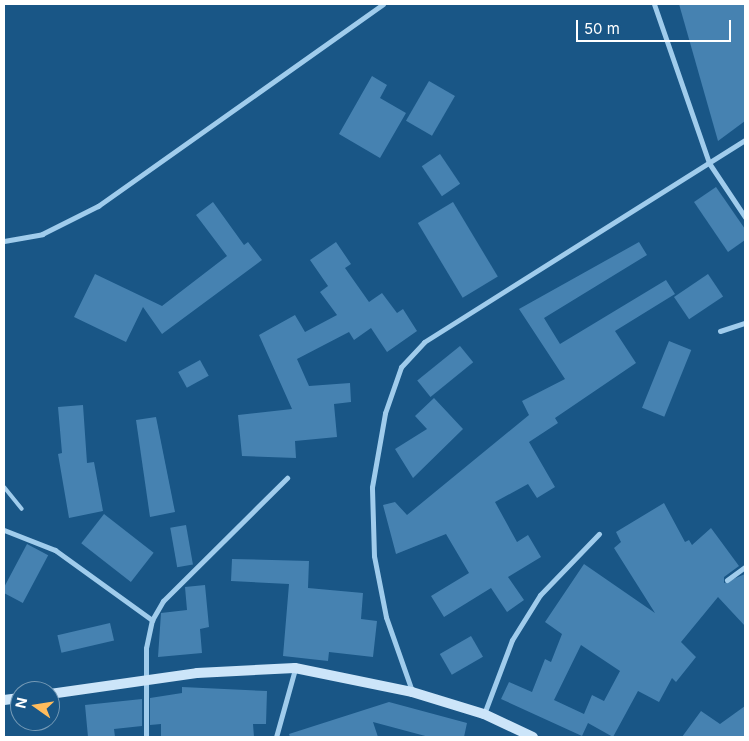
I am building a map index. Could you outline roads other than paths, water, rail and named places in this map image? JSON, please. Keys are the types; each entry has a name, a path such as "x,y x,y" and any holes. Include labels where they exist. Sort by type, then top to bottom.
{"street":[{"path":"4,241 42,234 98,206 383,4"},
{"path":"654,4 709,163 745,217"},
{"path":"412,692 386,617 374,556 372,487 385,413 401,368 424,342 745,140"},
{"path":"720,331 745,323"},
{"path":"146,737 148,679 146,648 152,620 163,601 287,478"},
{"path":"4,530 55,550 152,620"},
{"path":"484,714 512,640 540,595 599,534"},
{"path":"727,580 745,567"},
{"path":"276,737 295,668"},
{"path":"60,692 148,679 295,668 412,692 484,714 533,737"}],"lane":[{"path":"4,487 22,509"}]}
